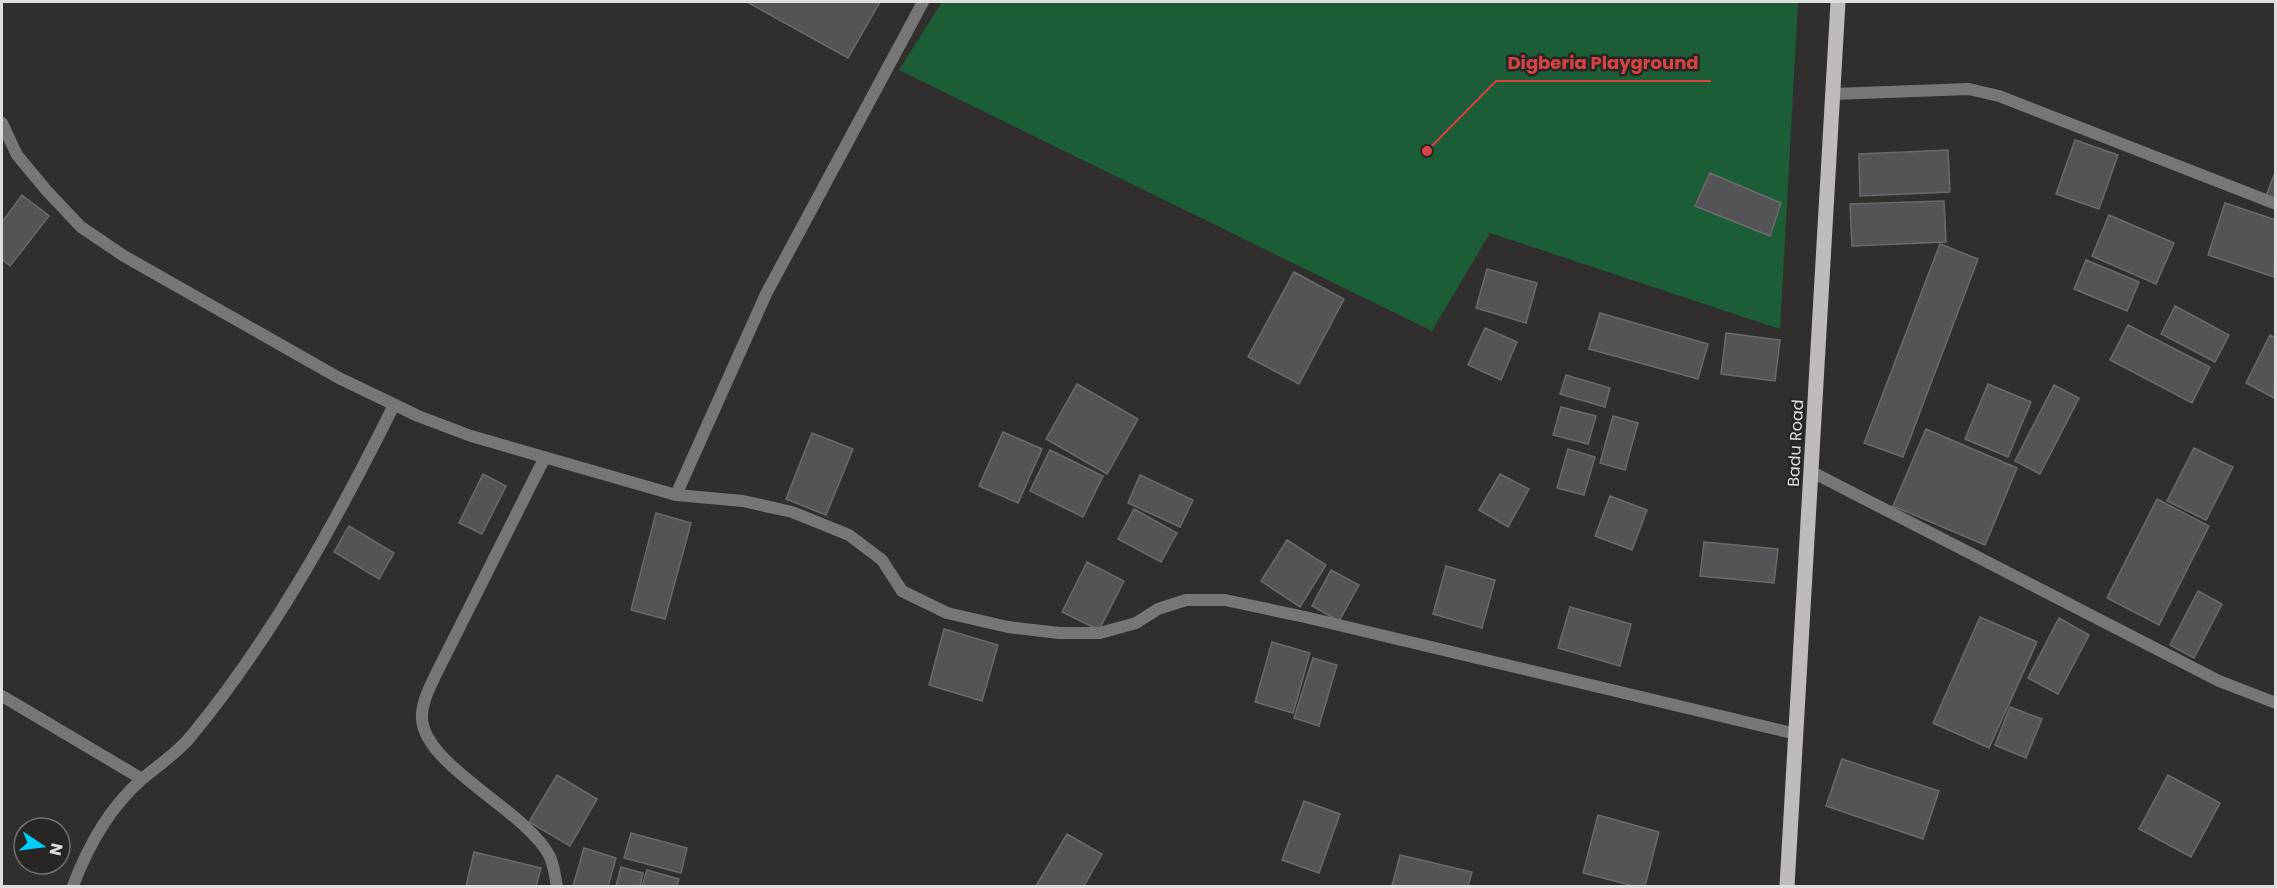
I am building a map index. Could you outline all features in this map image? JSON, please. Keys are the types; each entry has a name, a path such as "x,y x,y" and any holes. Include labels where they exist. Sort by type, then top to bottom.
{"main road":[{"name":"Badu Road","path":"1787,886 1839,2"}],"street":[{"path":"676,495 766,294 923,2"},
{"path":"1833,94 1969,89 2000,96 2276,204"},
{"path":"2,123 17,154 81,227 124,256 339,378 394,405 471,436 676,495 742,501 792,512 849,535 882,560 902,591 947,613 1008,627 1059,633 1100,633 1136,623 1158,609 1186,600 1225,600 1305,616 1796,734"},
{"path":"73,886 95,835 119,801 191,736 260,644 363,468 394,405"},
{"path":"545,457 435,676 423,705 422,721 429,741 442,758 533,833 550,856 557,886"},
{"path":"1812,472 2199,672 2276,703"},
{"path":"2,696 142,779"}],"green space":[{"path":"942,2 1798,2 1780,329 1490,233 1432,331 899,70"}],"building":[{"path":"747,2 880,2 848,58"},
{"path":"2075,140 2118,155 2099,209 2056,194"},
{"path":"1948,150 1950,192 1860,196 1859,154"},
{"path":"2276,170 2276,200 2266,196"},
{"path":"1710,173 1781,203 1770,236 1695,206"},
{"path":"22,195 49,216 10,266 2,259 2,222"},
{"path":"1944,201 1946,242 1852,246 1850,204"},
{"path":"2225,203 2276,220 2274,277 2208,255"},
{"path":"2109,215 2174,243 2156,284 2092,256"},
{"path":"1940,244 1978,259 1903,457 1864,443"},
{"path":"2086,260 2139,282 2127,311 2074,289"},
{"path":"1487,269 1537,283 1526,323 1476,308"},
{"path":"1294,272 1344,299 1299,384 1248,357"},
{"path":"2175,306 2229,335 2215,362 2161,334"},
{"path":"1600,313 1708,344 1698,379 1589,349"},
{"path":"2128,325 2210,367 2192,403 2110,360"},
{"path":"1485,328 1517,342 1501,380 1468,365"},
{"path":"1726,333 1780,340 1775,381 1721,374"},
{"path":"2270,335 2276,338 2274,398 2246,383"},
{"path":"1566,375 1610,388 1605,407 1560,394"},
{"path":"1077,384 1138,419 1107,474 1046,439"},
{"path":"1988,384 2031,402 2008,457 1965,439"},
{"path":"2054,385 2079,398 2040,474 2015,461"},
{"path":"1561,407 1596,416 1588,444 1553,435"},
{"path":"1613,416 1638,423 1625,470 1600,463"},
{"path":"1926,429 2017,468 1985,545 1893,506"},
{"path":"1003,432 1042,449 1018,503 979,486"},
{"path":"812,433 853,449 826,515 786,499"},
{"path":"2194,448 2233,467 2206,520 2167,501"},
{"path":"1568,449 1595,457 1584,495 1557,488"},
{"path":"1050,450 1103,476 1083,517 1030,491"},
{"path":"483,474 506,486 482,534 459,523"},
{"path":"1500,474 1529,489 1508,527 1479,510"},
{"path":"1140,475 1193,500 1180,527 1128,503"},
{"path":"1610,496 1647,510 1632,550 1595,536"},
{"path":"2157,499 2209,526 2159,625 2107,598"},
{"path":"1134,509 1177,533 1161,562 1118,539"},
{"path":"656,513 691,523 665,619 631,610"},
{"path":"349,526 394,553 379,579 334,552"},
{"path":"1287,540 1326,565 1300,607 1261,581"},
{"path":"1704,542 1778,549 1774,583 1700,576"},
{"path":"1087,562 1124,581 1099,630 1062,612"},
{"path":"1446,566 1495,580 1482,628 1433,614"},
{"path":"1331,570 1359,585 1339,621 1312,606"},
{"path":"2198,591 2222,604 2194,658 2170,645"},
{"path":"1570,607 1631,624 1620,666 1558,648"},
{"path":"1980,617 2037,642 1989,748 1933,723"},
{"path":"2059,618 2089,635 2058,694 2028,678"},
{"path":"944,629 998,645 982,701 929,685"},
{"path":"1272,642 1310,653 1293,713 1255,702"},
{"path":"1313,658 1337,665 1319,726 1294,718"},
{"path":"2010,707 2042,719 2026,758 1995,745"},
{"path":"1842,759 1939,791 1923,839 1826,806"},
{"path":"557,775 597,799 570,846 529,822"},
{"path":"2168,775 2220,803 2191,857 2139,829"},
{"path":"1304,801 1340,814 1319,873 1282,860"},
{"path":"1598,815 1659,832 1645,886 1634,886 1583,873"},
{"path":"631,833 687,848 681,873 624,858"},
{"path":"1067,834 1102,854 1084,886 1036,886"},
{"path":"584,848 616,858 608,886 573,886"},
{"path":"474,852 541,868 536,886 466,886"},
{"path":"1400,855 1472,872 1468,886 1392,886"},
{"path":"621,867 643,873 640,886 616,886"},
{"path":"647,870 679,879 677,886 642,886"}],"place":[{"name":"Digberia Playground","path":"1427,151"}]}
